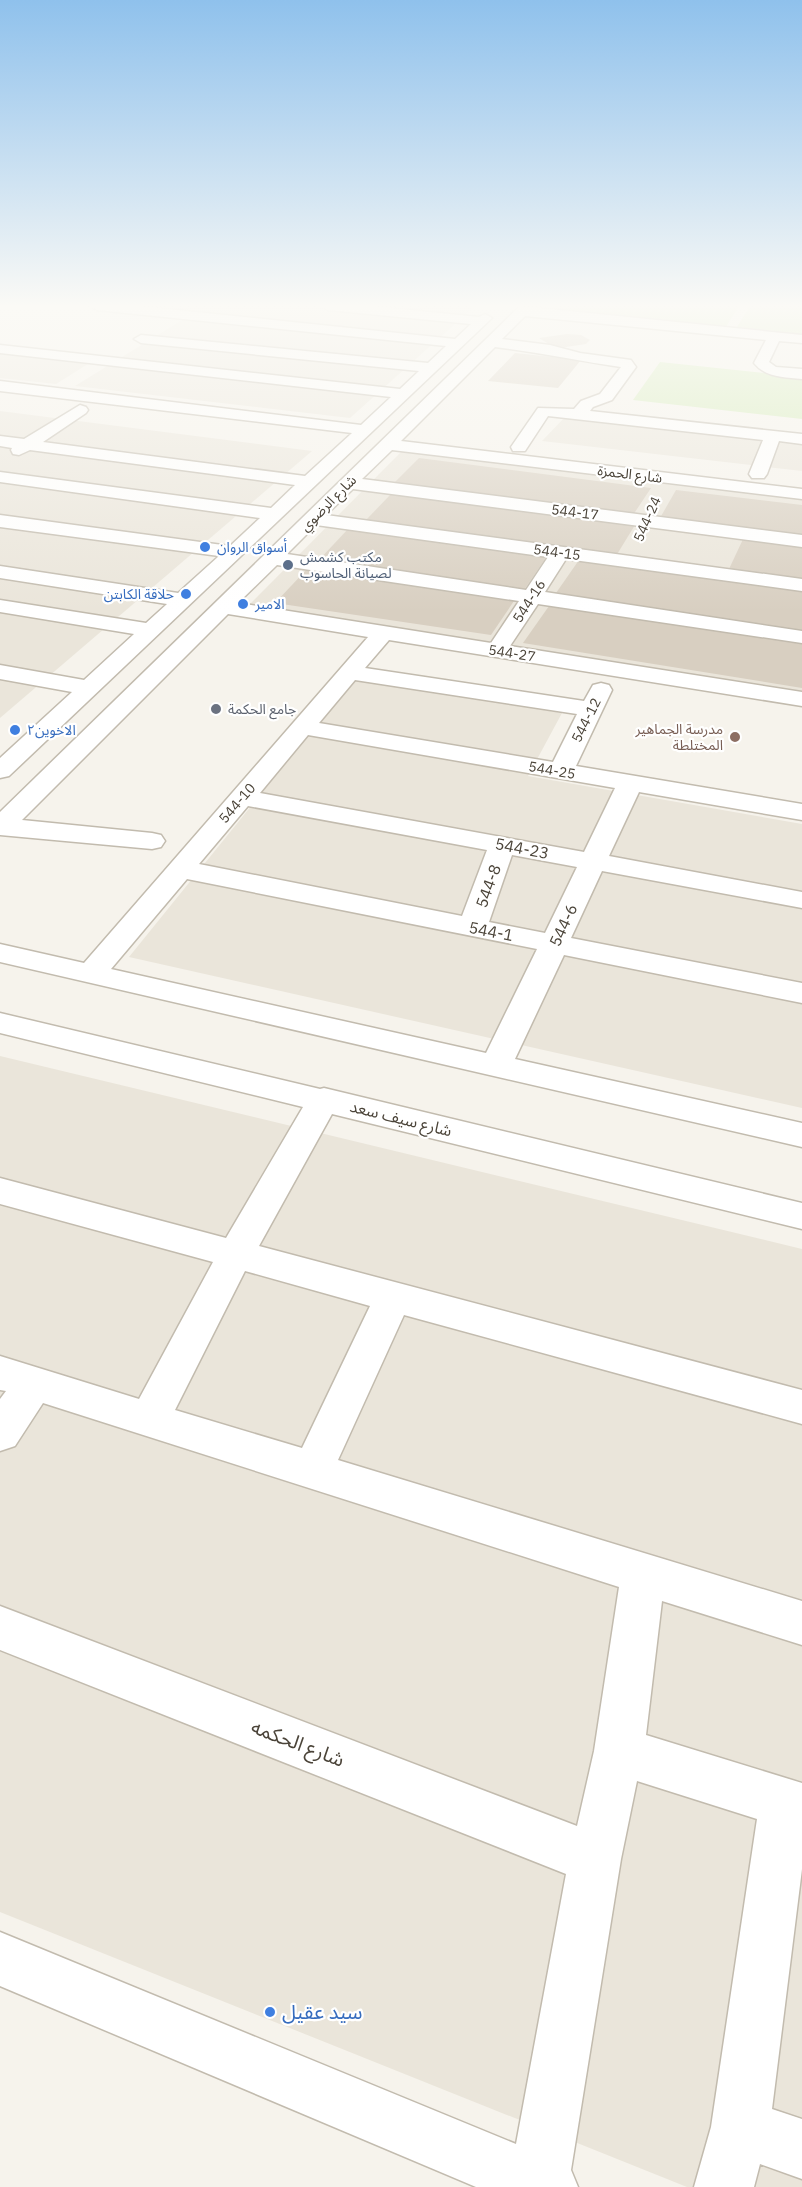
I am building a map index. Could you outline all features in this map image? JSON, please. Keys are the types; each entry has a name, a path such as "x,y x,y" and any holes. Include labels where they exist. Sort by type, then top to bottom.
{"street":[{"path":"64,408 358,436"},
{"path":"160,408 358,436"},
{"name":"شارع الرضوي","path":"0,771 9,752 89,688 387,408"},
{"name":"شارع الرضوي","path":"1,826 424,408"},
{"path":"579,414 584,408"},
{"path":"9,456 80,410"},
{"path":"519,447 544,411 802,439"},
{"path":"758,474 773,435"},
{"name":"شارع الحمزة","path":"393,439 519,447 802,479"},
{"name":"شارع الحمزة","path":"393,439 665,478 802,494"},
{"path":"0,441 309,482"},
{"path":"0,477 274,514"},
{"name":"544-24","path":"637,541 665,478"},
{"name":"544-17","path":"348,483 637,541 727,531 802,541"},
{"name":"544-15","path":"312,519 561,552 637,541 712,572 802,585"},
{"path":"0,521 234,552"},
{"path":"712,572 727,531"},
{"name":"544-16","path":"496,650 561,552"},
{"path":"272,558 802,637"},
{"path":"0,572 183,600"},
{"path":"0,606 147,634 184,644"},
{"name":"544-27","path":"222,607 802,699"},
{"name":"544-10","path":"90,974 383,633"},
{"name":"544-12","path":"561,771 612,669"},
{"path":"0,672 89,688"},
{"path":"349,672 592,709"},
{"name":"544-25","path":"302,728 802,812"},
{"name":"544-6","path":"496,1066 630,783"},
{"name":"544-23","path":"242,796 802,900"},
{"path":"1,826 152,841"},
{"name":"544-8","path":"473,927 502,845"},
{"name":"544-1","path":"180,869 802,993"},
{"path":"0,953 802,1135"},
{"name":"شارع سيف سعد","path":"0,1023 324,1099 802,1216"},
{"path":"149,1420 235,1254 324,1099"},
{"path":"0,1191 802,1407"},
{"path":"312,1471 393,1297"},
{"path":"0,1433 17,1379 802,1623"},
{"path":"0,1959 543,2185 595,1859 619,1751 643,1574"},
{"name":"شارع الحكمه","path":"0,1628 595,1859"},
{"path":"619,1751 794,1805 740,2127 724,2187"},
{"path":"740,2127 802,2149"}],"shaded area":[{"path":"265,408 361,408 350,418"},
{"path":"0,411 312,451 0,718"},
{"path":"566,416 802,442 802,471 542,441"},
{"path":"402,451 802,499 802,693 246,608"},
{"path":"354,679 562,713 528,776 802,824 802,1108 129,957"},
{"path":"0,1056 802,1249 802,2187 687,2187 0,1912"}],"green space":[{"path":"705,408 802,408 802,419"}],"building":[{"path":"419,458 651,488 633,515 394,483"},
{"path":"676,490 802,505 802,535 660,518"},
{"path":"392,493 635,525 616,556 365,521"},
{"path":"348,529 547,556 524,590 318,561"},
{"path":"744,537 802,545 802,579 729,569"},
{"path":"579,560 802,591 802,630 556,593"},
{"path":"308,568 516,598 491,635 275,603"},
{"path":"549,606 802,644 802,688 523,643"}],"place":[{"name":"أسواق الروان","path":"205,547"},
{"name":"مكتب كشمش لصيانة الحاسوب","path":"288,565"},
{"name":"حلاقة الكابتن","path":"186,594"},
{"name":"الامير","path":"243,604"},
{"name":"جامع الحكمة","path":"216,709"},
{"name":"الاخوين٢","path":"15,730"},
{"name":"مدرسة الجماهير المختلطة","path":"735,737"},
{"name":"سيد عقيل","path":"270,2012"}]}
